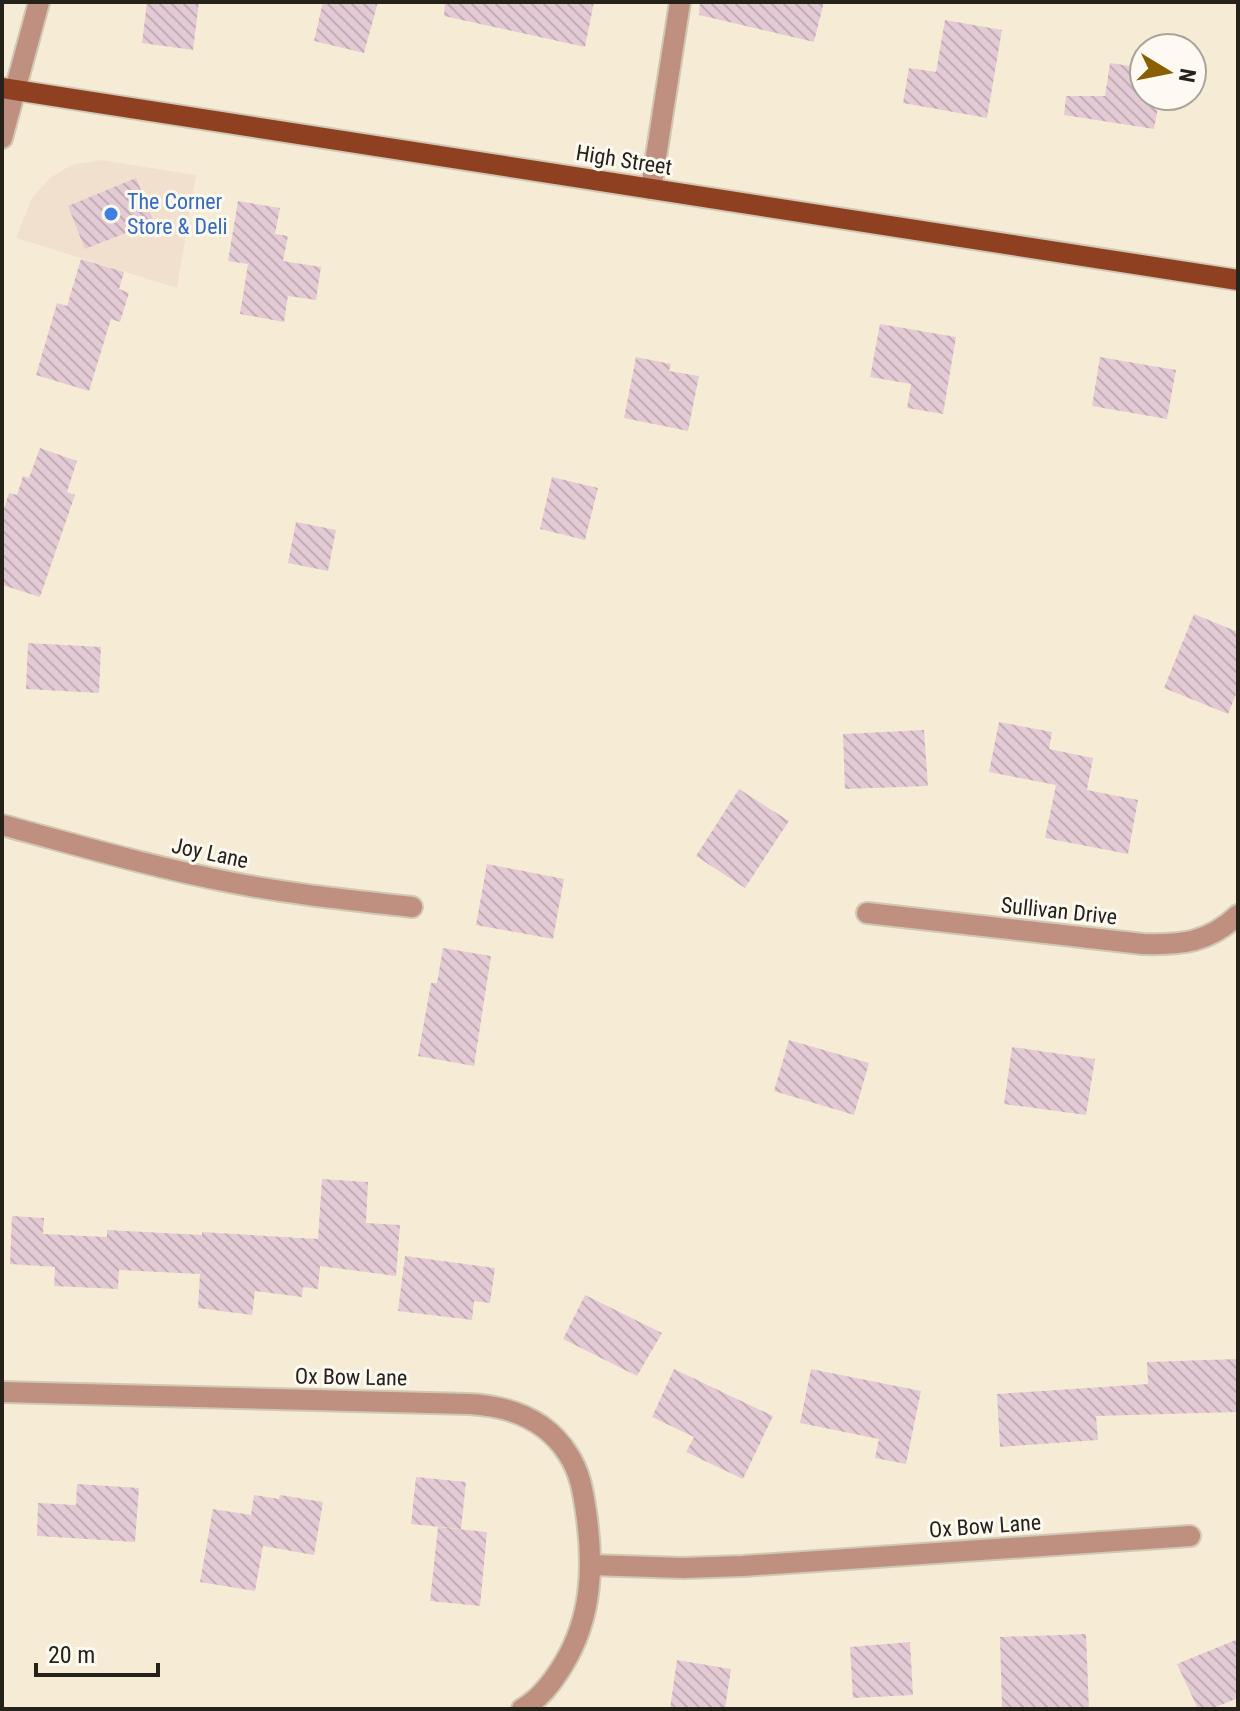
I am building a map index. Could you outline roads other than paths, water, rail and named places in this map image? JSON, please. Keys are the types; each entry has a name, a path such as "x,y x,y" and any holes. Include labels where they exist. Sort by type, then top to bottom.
{"main road":[{"name":"High Street","path":"9,90 1238,280"}],"street":[{"path":"2,138 9,90 39,2"},
{"path":"651,189 680,2"},
{"name":"Joy Lane","path":"2,825 123,858 230,882 310,896 412,907"},
{"name":"Sullivan Drive","path":"867,913 1165,945 1189,943 1209,936 1238,915"},
{"name":"Ox Bow Lane","path":"2,1392 469,1404 490,1405 526,1416 555,1438 577,1470 583,1487 591,1565 588,1602 577,1640 544,1692 522,1709"},
{"name":"Ox Bow Lane","path":"591,1565 743,1566 1190,1536"}],"place":[{"name":"The Corner Store & Deli","path":"111,214"}]}
